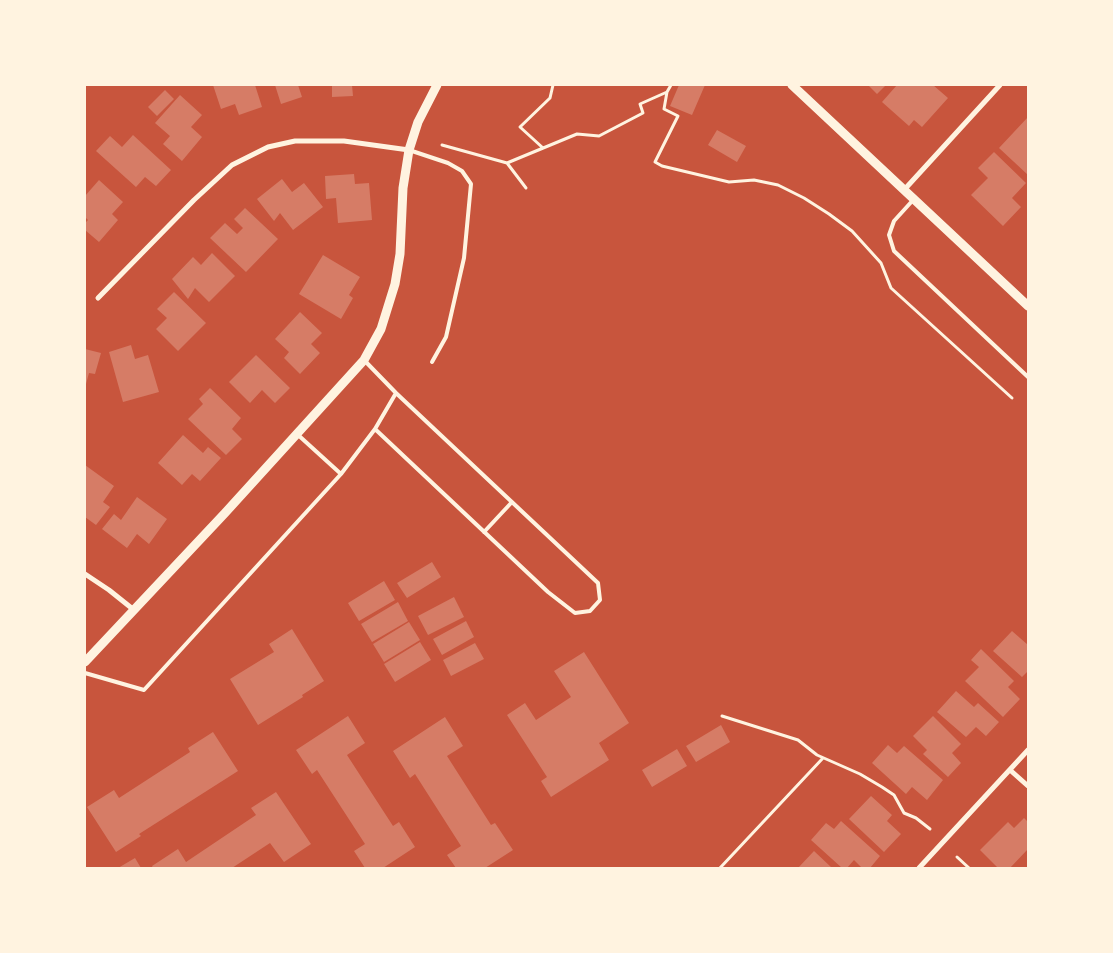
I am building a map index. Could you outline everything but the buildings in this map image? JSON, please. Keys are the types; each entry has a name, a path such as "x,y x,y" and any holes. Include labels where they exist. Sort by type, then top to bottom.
{"street":[{"path":"85,662 364,360 381,329 395,284 400,254 403,188 410,150 418,122 437,85"},
{"path":"792,85 1028,306"},
{"path":"904,190 1000,85"},
{"path":"98,298 194,200 232,165 268,147 295,141 344,140 410,150"},
{"path":"85,574 109,590 134,611"},
{"path":"919,868 1028,750"},
{"path":"1010,770 1028,786"}],"lane":[{"path":"410,150 448,162 462,171 470,184 464,258 446,337 432,362"},
{"path":"914,199 894,221 889,235 894,250 1028,378"},
{"path":"364,360 396,393 598,583 600,600 590,611 575,613 548,592 375,428"},
{"path":"85,673 144,690 341,474 375,428 396,393"},
{"path":"297,434 341,474"},
{"path":"484,532 512,502"}],"path":[{"path":"543,148 520,127 550,98 553,85"},
{"path":"670,85 664,109 678,116 655,162 662,166 729,182 754,180 778,186 813,203 852,231 881,263 891,288 1012,398"},
{"path":"507,163 577,134 599,136 643,112 640,104 667,92"},
{"path":"442,144 507,163 526,188"},
{"path":"722,716 798,740 824,758 860,774 894,795 904,813 916,818 930,829"},
{"path":"720,868 824,758"},
{"path":"957,857 969,868"}]}
